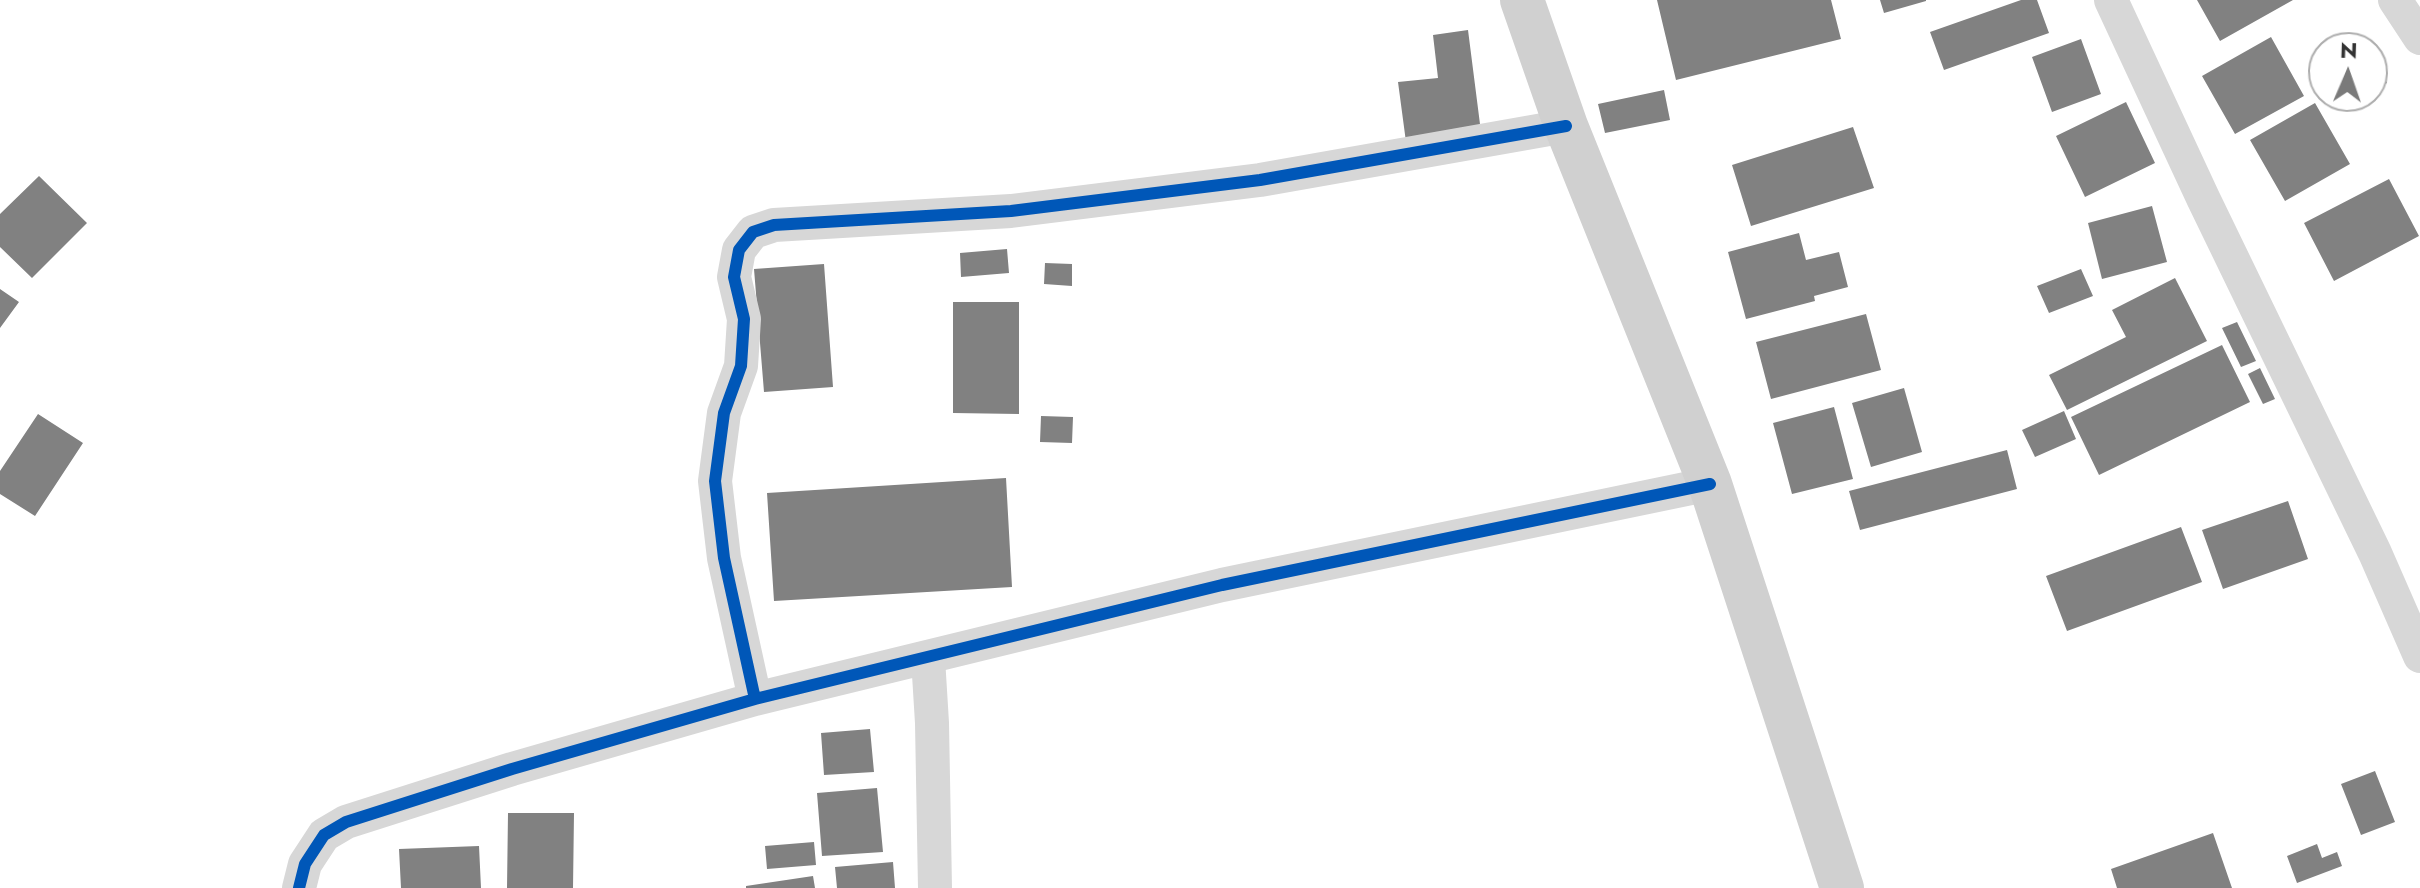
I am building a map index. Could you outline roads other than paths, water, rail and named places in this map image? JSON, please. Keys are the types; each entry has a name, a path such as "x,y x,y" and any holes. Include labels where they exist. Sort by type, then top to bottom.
{"street":[{"path":"1522,0 1566,126 1710,484 1842,888"},
{"path":"2111,0 2375,553 2420,656"},
{"path":"2395,0 2420,38"},
{"path":"755,699 724,558 715,481 724,413 741,366 744,319 734,277 739,250 753,232 774,225 1011,211 1260,180 1566,126"},
{"path":"299,888 305,864 324,835 346,822 512,769 755,699 1222,585 1710,484"},
{"path":"928,658 935,888"}]}
